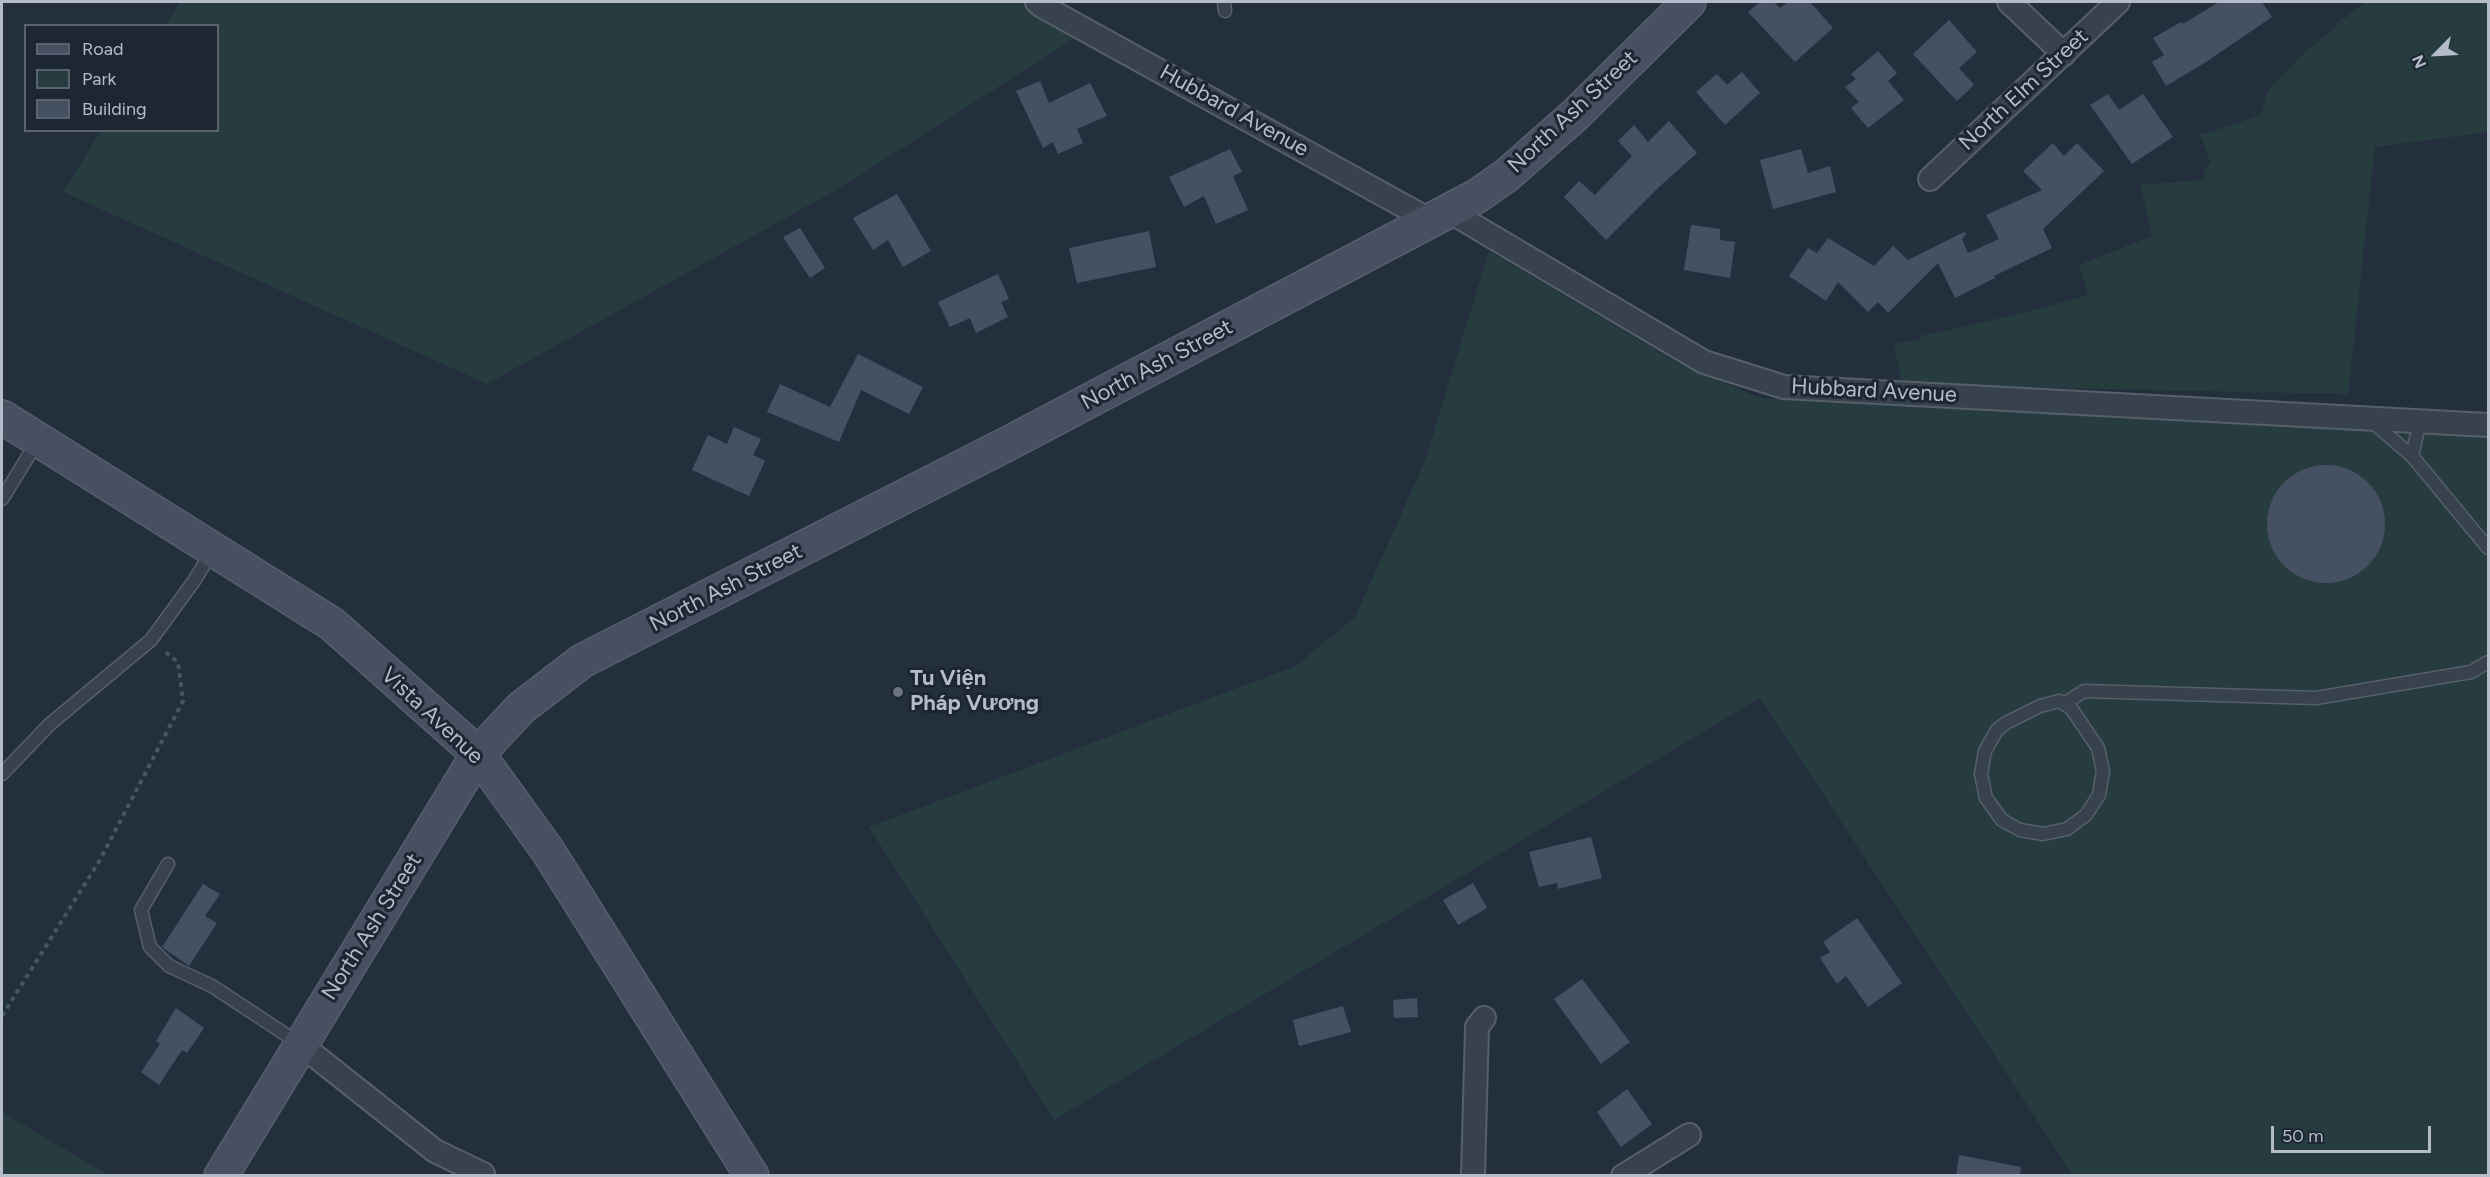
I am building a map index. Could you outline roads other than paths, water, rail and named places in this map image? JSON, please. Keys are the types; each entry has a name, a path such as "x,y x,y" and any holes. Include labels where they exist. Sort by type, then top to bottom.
{"main road":[{"name":"North Ash Street","path":"221,1176 478,754 521,708 582,661 1011,442 1477,196 1507,175 1575,115 1689,2"},
{"name":"Vista Avenue","path":"2,417 332,624 478,754 548,851 752,1176"}],"street":[{"name":"Hubbard Avenue","path":"1038,2 1440,216 1704,362 1784,387 2488,425"},
{"path":"2009,2 2064,54"},
{"name":"North Elm Street","path":"1930,179 2118,2"},
{"path":"1473,1176 1477,1026 1484,1018"},
{"path":"300,1044 435,1152 483,1174"},
{"path":"1623,1176 1689,1135"}],"lane":[{"path":"2356,417 2412,456 2488,548"},
{"path":"2412,456 2420,421"},
{"path":"2,499 39,439"},
{"path":"2,774 50,724 151,640 194,581 213,549"},
{"path":"2064,705 2084,691 2316,698 2471,672 2488,662"},
{"path":"2059,701 2064,705 2070,708 2098,748 2103,771 2099,795 2086,815 2067,829 2043,834 2020,830 2000,817 1986,798 1980,774 1984,751 1997,730 2006,723 2040,706 2059,701"},
{"path":"168,864 141,910 150,947 169,966 212,986 300,1044"}],"place":[{"name":"Tu Viện Pháp Vương","path":"898,692"}]}
